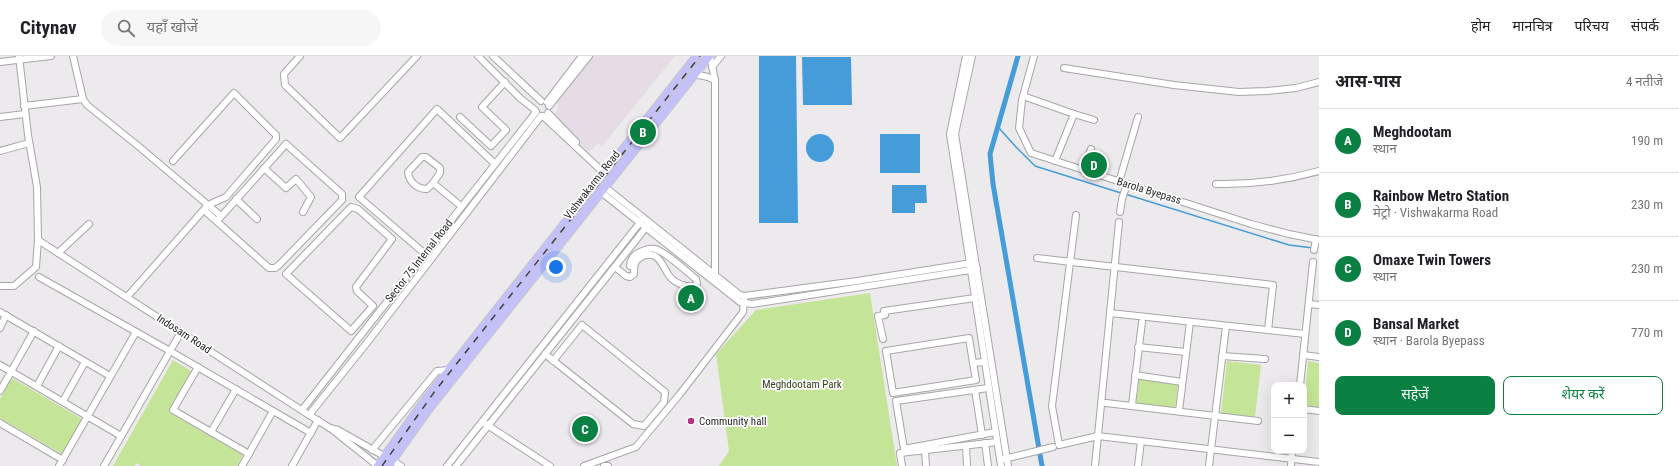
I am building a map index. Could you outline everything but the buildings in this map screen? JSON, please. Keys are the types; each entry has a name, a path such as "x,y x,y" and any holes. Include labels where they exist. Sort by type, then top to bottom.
{"main road":[{"name":"Vishwakarma Road","path":"378,466 449,370 696,56"},
{"name":"Vishwakarma Road","path":"390,464 427,411 709,56"},
{"path":"516,285 518,289 523,290"},
{"path":"504,300 508,300 512,304"}],"street":[{"path":"0,62 19,58 51,56"},
{"path":"73,56 83,99 92,110 137,145 219,218 269,268 275,268 279,265 342,200 342,194 286,144 219,218"},
{"path":"300,56 284,74 285,85 340,138 418,56"},
{"path":"478,56 524,101 535,111 544,115 605,172"},
{"path":"493,56 546,103"},
{"path":"544,115 546,103 582,56"},
{"path":"546,103 589,56"},
{"path":"709,56 715,80 715,274"},
{"path":"712,67 721,56"},
{"path":"966,56 950,134 1008,466"},
{"path":"972,56 955,134 972,262"},
{"name":"Barola Byepass","path":"1034,56 1023,96 1019,128 1032,153 1119,182 1126,186 1251,224 1289,234 1318,239"},
{"path":"0,286 14,286 36,267 38,240 37,187 25,114 19,58"},
{"path":"1064,68 1174,85 1239,92 1296,88 1319,82"},
{"path":"694,74 715,80"},
{"path":"505,82 482,107 506,130 516,137"},
{"path":"127,297 206,208 226,196 276,139 276,135 234,93 173,160"},
{"path":"1023,96 1094,120"},
{"path":"24,106 83,99"},
{"name":"Sector 75 Internal Road","path":"302,410 516,137 535,111 537,103 546,103"},
{"path":"424,253 359,197 437,109 495,164"},
{"path":"0,117 25,114"},
{"path":"1055,161 1074,114"},
{"name":"Sector 75 Internal Road","path":"309,415 544,115"},
{"path":"460,117 491,146 506,130"},
{"path":"1119,182 1138,117"},
{"path":"0,151 29,142"},
{"path":"1083,170 1091,149"},
{"path":"426,156 440,168 440,173 433,184 427,189 423,189 417,186 409,178 408,172 422,157 426,156"},
{"path":"264,168 286,188 296,179 311,197 303,212"},
{"path":"1216,184 1244,185 1268,183 1319,171"},
{"path":"433,184 461,206"},
{"path":"1120,212 1126,186"},
{"path":"603,189 740,302 745,304 760,303 974,270"},
{"path":"236,199 257,219"},
{"path":"373,306 351,331 286,274 351,207 358,209 392,239 356,286 357,291 380,311"},
{"path":"1076,215 1052,406 1059,445 1098,436 1319,462"},
{"path":"456,466 485,424 573,307 642,220"},
{"path":"1095,466 1119,222"},
{"path":"58,253 89,224"},
{"path":"648,225 715,274 740,295 744,296 858,281 972,262"},
{"path":"447,466 545,354 648,225"},
{"path":"1314,250 1318,239"},
{"name":"Indosam Road","path":"38,240 318,420 378,466"},
{"path":"624,274 624,270 630,267 639,258 648,255 658,258 666,269 668,275 677,282 692,287 696,286 697,284 696,279 674,261 655,249 642,251 634,255 630,267"},
{"path":"1037,258 1273,285 1268,330"},
{"path":"615,267 628,277 634,274 630,267 620,260"},
{"path":"666,269 674,261"},
{"path":"1300,382 1313,262"},
{"path":"974,270 975,298 1000,463 1007,458 1053,447"},
{"path":"39,277 311,433"},
{"path":"584,466 636,447 680,394 743,312 745,304 744,296"},
{"path":"883,339 878,316 885,315 884,311 975,298"},
{"path":"1309,304 1319,305"},
{"path":"573,307 579,312"},
{"path":"0,312 110,376"},
{"path":"1110,313 1306,334"},
{"path":"0,328 6,316"},
{"path":"1132,405 1142,322"},
{"path":"1179,411 1190,322"},
{"path":"545,354 553,361 633,424 644,426 664,402 665,392 582,325 553,361"},
{"path":"1209,466 1226,326"},
{"path":"0,391 34,332"},
{"path":"59,466 136,332"},
{"path":"104,466 182,332"},
{"path":"969,338 973,363 976,380 893,393 886,351 969,338"},
{"path":"37,386 59,346"},
{"path":"1138,347 1186,352"},
{"path":"972,354 983,352"},
{"path":"1303,355 1319,357"},
{"path":"1222,356 1265,359"},
{"path":"62,401 85,362"},
{"path":"973,363 984,362"},
{"path":"0,364 121,436"},
{"path":"198,367 173,410 249,454"},
{"path":"372,450 437,371 449,370"},
{"path":"1136,375 1182,382"},
{"path":"988,388 896,401 904,449 995,432"},
{"path":"211,432 236,389"},
{"path":"975,390 982,435"},
{"path":"1106,403 1258,421"},
{"path":"1307,409 1319,411"},
{"path":"242,466 273,411"},
{"path":"292,466 318,420"},
{"path":"0,423 63,460"},
{"path":"485,424 550,466"},
{"name":"Indosam Road","path":"330,428 338,430 384,456"},
{"path":"902,466 900,453 997,442"},
{"path":"1138,466 1141,442"},
{"path":"985,443 988,466"},
{"path":"966,446 967,466"},
{"path":"925,450 926,466"},
{"path":"1291,466 1292,454"},
{"path":"390,464 401,466"}],"shaded area":[{"path":"591,56 675,56 602,146 598,143 589,152 551,118 557,111 558,107 556,102"}],"green space":[{"name":"Meghdootam Park","path":"870,293 897,466 719,466 729,451 716,354 756,310"},
{"path":"173,360 191,371 168,412 243,455 237,466 141,466 136,463 135,466 113,466"},
{"path":"1227,361 1261,365 1255,417 1221,413"},
{"path":"1308,361 1319,363 1319,407 1307,405 1306,382"},
{"path":"12,378 82,419 62,454 0,418 0,399"},
{"path":"1139,379 1178,384 1175,408 1136,403"}],"water":[{"path":"759,56 796,56 798,223 759,223"},
{"path":"802,57 851,57 852,105 803,105"},
{"path":"820,134 826,135 830,138 833,142 833,154 830,158 826,161 820,162 814,161 810,158 807,154 806,148 807,142 810,138 814,135"},
{"path":"880,134 920,134 920,173 880,173"},
{"path":"892,185 926,185 927,203 915,203 915,213 892,213"}],"waterway":[{"path":"1018,56 990,154 993,184 1042,466"},
{"path":"999,128 1035,166 1121,193"},
{"path":"1125,194 1289,245 1313,248"}],"railway":[{"path":"382,466 435,391 700,56"}],"place":[{"name":"Rainbow Metro Station","path":"643,132"},
{"name":"Bansal Market","path":"1094,165"},
{"name":"Meghdootam","path":"691,298"},
{"name":"Community hall","path":"691,421"},
{"name":"Omaxe Twin Towers","path":"585,429"}]}
